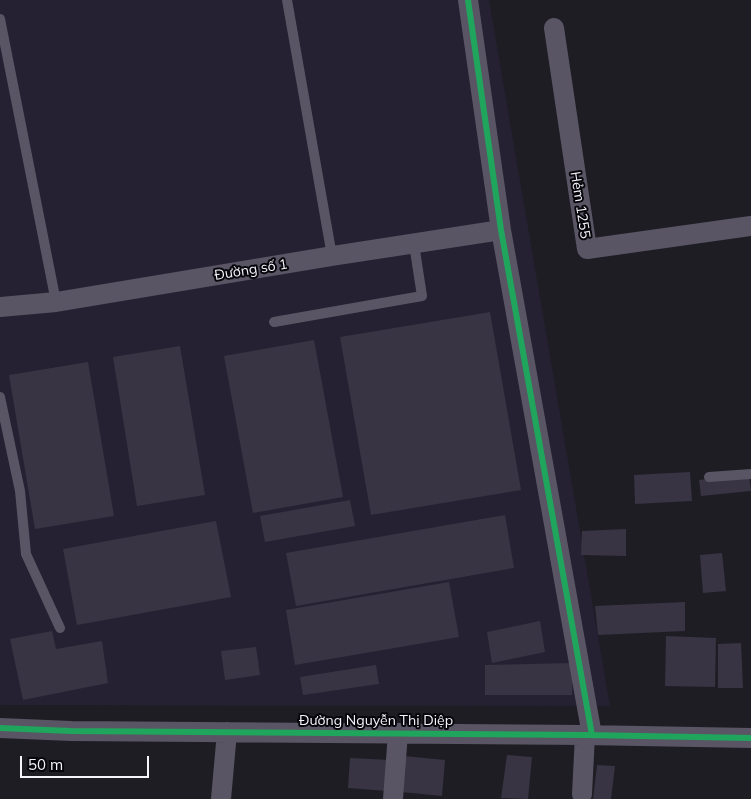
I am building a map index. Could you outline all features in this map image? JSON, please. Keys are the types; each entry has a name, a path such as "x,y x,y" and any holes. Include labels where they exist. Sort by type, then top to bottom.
{"street":[{"path":"468,0 501,230 589,735 582,794"},
{"name":"Hẻm 1255","path":"554,28 587,249 751,226"},
{"name":"Đường số 1","path":"0,307 56,302 501,230"},
{"name":"Đường Nguyễn Thị Diệp","path":"0,728 71,731 751,738"},
{"path":"221,799 227,732"},
{"path":"392,799 398,733"}],"lane":[{"path":"287,0 332,256"},
{"path":"0,19 56,302"},
{"path":"274,322 422,296 414,244"},
{"path":"0,397 20,491 26,554 60,628"},
{"path":"709,477 751,474"}],"shaded area":[{"path":"0,0 489,0 610,706 0,705"}],"building":[{"path":"490,312 521,490 371,515 340,337"},
{"path":"314,340 343,497 253,513 224,356"},
{"path":"180,346 205,495 137,506 113,357"},
{"path":"88,362 114,516 35,529 9,375"},
{"path":"690,472 692,501 635,504 634,475"},
{"path":"749,474 751,491 701,496 699,480"},
{"path":"350,500 355,526 265,542 260,516"},
{"path":"505,515 514,568 296,606 286,553"},
{"path":"216,521 231,597 77,625 63,549"},
{"path":"626,529 626,556 581,555 582,531"},
{"path":"722,553 726,591 703,593 700,555"},
{"path":"449,582 459,637 295,665 286,610"},
{"path":"685,602 685,631 598,635 595,606"},
{"path":"540,621 545,652 492,663 487,632"},
{"path":"52,631 56,649 102,641 108,683 23,700 10,639"},
{"path":"666,636 716,638 715,687 665,686"},
{"path":"741,643 743,688 718,688 718,644"},
{"path":"256,647 260,675 225,680 221,651"},
{"path":"573,663 572,695 485,695 485,665"},
{"path":"376,665 379,684 303,695 300,677"},
{"path":"507,755 532,757 528,799 501,798"},
{"path":"404,756 445,760 442,796 401,792"},
{"path":"350,758 390,760 388,791 348,788"},
{"path":"597,765 615,766 611,799 593,799"}],"cycle path":[{"path":"468,0 501,230 592,735"},
{"path":"0,728 71,731 751,738"}]}
